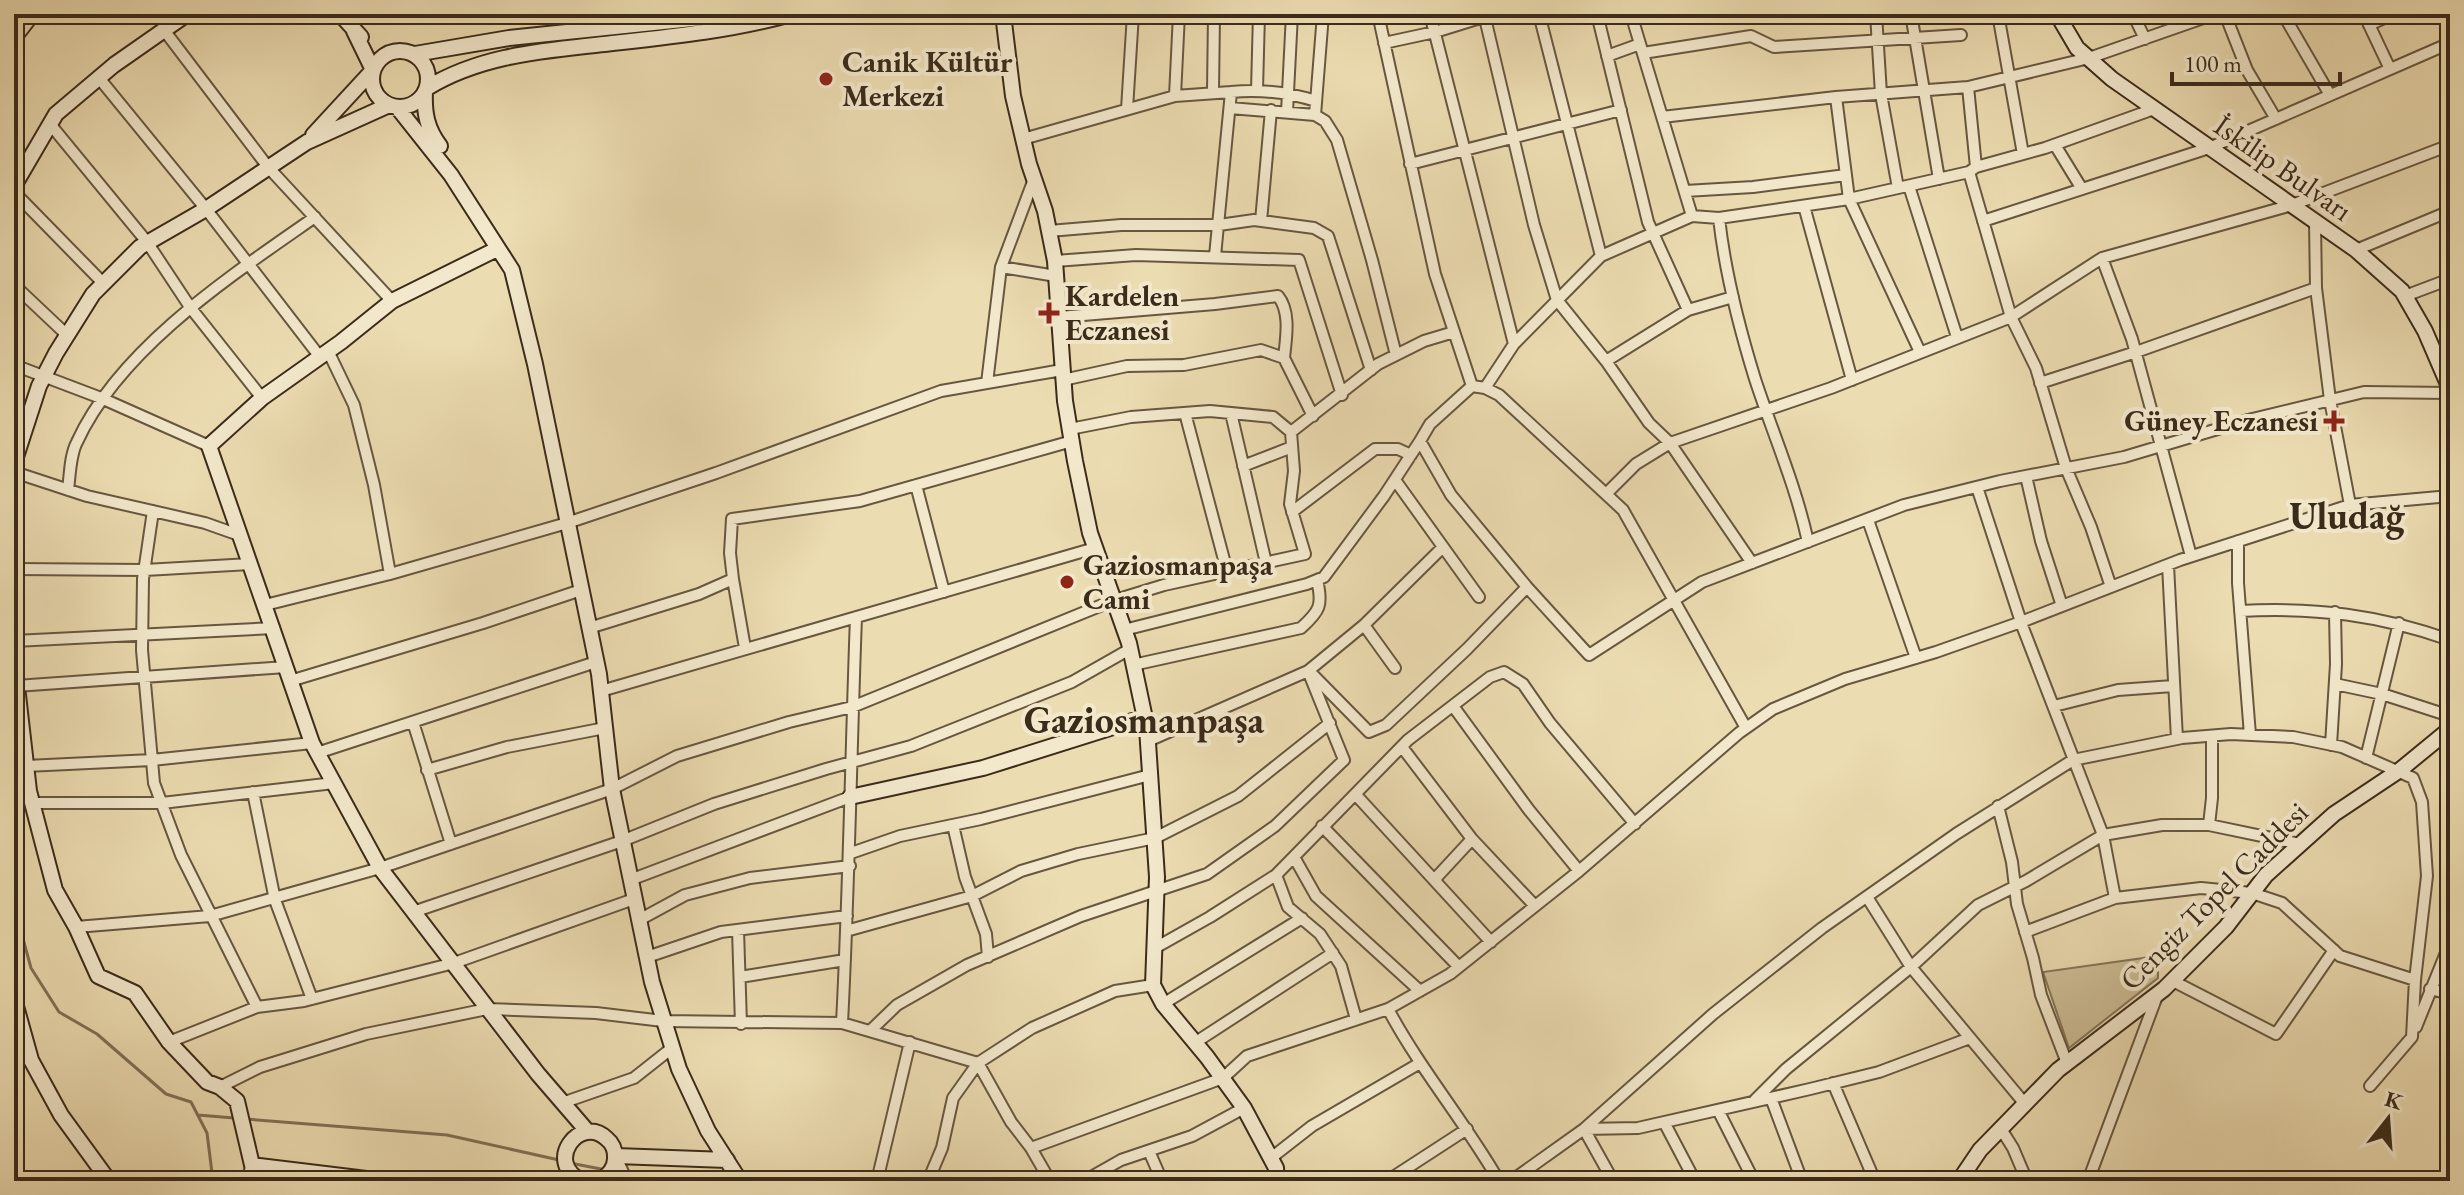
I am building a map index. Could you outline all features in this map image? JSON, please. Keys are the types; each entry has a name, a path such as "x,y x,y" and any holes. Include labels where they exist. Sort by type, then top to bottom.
{"main road":[{"path":"14,36 31,14"}],"street":[{"path":"14,186 56,114 99,78 187,14"},
{"path":"340,14 383,56"},
{"path":"307,142 383,56 398,50 415,54 509,38 740,14"},
{"path":"14,463 44,375 93,294 147,242 206,209 307,142 393,106 415,103 426,90 452,72 493,59 745,27 791,14"},
{"path":"1003,14 1013,96 1056,268 1063,375 1071,435 1095,548 1132,657 1145,717 1157,892 1153,985 1163,1004 1196,1042 1244,1108 1276,1168 1277,1181"},
{"path":"1127,109 1133,14"},
{"path":"1175,96 1179,14"},
{"path":"1213,91 1214,14"},
{"path":"1257,90 1259,14"},
{"path":"1287,112 1292,14"},
{"path":"1315,115 1323,14"},
{"path":"1378,14 1435,274 1472,386"},
{"path":"1430,14 1514,344"},
{"path":"1539,14 1601,256"},
{"path":"1597,14 1653,235 1688,310"},
{"path":"1631,14 1692,216"},
{"path":"1876,14 1881,94 1903,187 1957,337"},
{"path":"1911,14 1939,179"},
{"path":"1998,14 2023,154"},
{"name":"İskilip Bulvarı","path":"2057,14 2077,48 2112,79 2356,250 2405,296 2425,331 2450,391"},
{"path":"2133,14 2145,39"},
{"path":"1662,117 1836,97 1968,87 2089,58 2215,14"},
{"path":"2225,14 2247,70 2276,119"},
{"path":"2283,14 2330,95"},
{"path":"2364,14 2390,69"},
{"path":"2369,25 2393,14"},
{"path":"1384,43 1435,32 1487,15 1534,225 1557,300 1606,361 1649,423 1670,443 1752,563"},
{"path":"164,30 268,167 392,301"},
{"path":"354,31 373,70 373,86 382,100 393,106 451,175 512,270 535,364 596,662 612,789 663,1021 679,1069 708,1131 740,1181"},
{"path":"1607,56 1642,48 1751,36 1774,47 1961,35"},
{"path":"1983,221 2209,148 2450,43"},
{"path":"415,54 427,69 424,112 431,134 496,230 508,264"},
{"path":"99,78 247,264 324,354 354,405 374,485 390,574"},
{"path":"1968,87 1973,169 1983,221 2011,317 2036,368 2066,468 2091,527 2111,587"},
{"path":"1023,139 1175,96 1213,91 1288,93 1316,101"},
{"path":"1215,256 1231,92"},
{"path":"1836,97 1849,199 1920,352"},
{"path":"1230,108 1315,115 1325,121 1337,140 1396,355"},
{"path":"1485,388 1514,344 1601,256 1692,216 1719,218 1804,206 1939,179 2055,145 2154,109"},
{"path":"1261,221 1271,110"},
{"path":"1410,164 1621,110"},
{"path":"50,124 147,242 190,307 262,398"},
{"path":"2055,145 2082,189"},
{"path":"1606,494 1636,464 1670,443 1852,380 2011,317 2102,258 2292,205 2450,145"},
{"path":"1685,191 1753,187 1846,175"},
{"path":"987,383 1001,267 1034,179"},
{"path":"14,192 104,284"},
{"path":"1804,206 1852,380"},
{"path":"2356,250 2450,211"},
{"path":"68,490 75,445 101,398 190,307 315,217"},
{"path":"1719,218 1724,260 1756,382 1800,503 1808,542"},
{"path":"1049,231 1121,225 1219,225 1261,221 1314,228 1328,236 1371,370"},
{"path":"2315,222 2316,288 2330,400 2350,505"},
{"path":"209,446 262,398 392,301 497,249"},
{"path":"1001,267 1056,268 1136,255 1299,260 1342,395"},
{"path":"2102,258 2136,352 2191,556"},
{"path":"2405,296 2450,279"},
{"path":"14,285 67,335"},
{"path":"2040,383 2316,288"},
{"path":"1059,317 1278,296 1284,303 1287,332 1284,358 1313,416"},
{"path":"1606,361 1688,310 1733,297"},
{"path":"1291,432 1371,370 1424,341 1454,332"},
{"path":"265,605 390,574 567,523 716,473 941,391 1127,366 1184,365 1261,350 1284,358"},
{"path":"14,365 101,398 209,446 314,748 380,868 562,1103 588,1132 610,1141 627,1181"},
{"path":"1472,386 1499,395 1623,510 1746,728"},
{"path":"1124,630 1324,577 1395,480 1430,424 1472,386"},
{"path":"1420,441 1451,495 1527,587 1589,655 1702,582 1904,505 2124,457 2248,420 2364,392 2450,391"},
{"path":"1185,413 1227,571"},
{"path":"1231,413 1266,563"},
{"path":"76,927 210,916 275,900 380,868 612,789 677,756 789,722 852,707 1112,601 1164,585 1305,554 1290,504 1294,471 1291,432 1273,417 1231,413 1131,417 860,501 732,519 730,553 745,648"},
{"path":"1243,466 1292,447"},
{"path":"1292,512 1375,449 1398,449 1411,455"},
{"path":"14,472 68,490 205,523 239,535"},
{"path":"2026,476 2041,541 2062,606"},
{"path":"1395,480 1479,597"},
{"path":"916,485 944,592"},
{"path":"1977,487 2021,622 2103,835 2115,898"},
{"path":"1031,1148 1223,1078 1247,1056 1388,1009 1420,991 1491,942 1746,728 1773,709 1845,679 2021,622 2191,556 2350,505 2450,496"},
{"path":"153,511 145,570 142,635 154,783 181,855 257,1007"},
{"path":"1868,520 1916,658"},
{"path":"2238,541 2250,735"},
{"path":"1148,741 1308,671 1364,625 1443,547"},
{"path":"601,691 1095,548"},
{"path":"14,569 145,570 250,564"},
{"path":"2168,565 2177,739"},
{"path":"589,628 699,594 733,579"},
{"path":"413,912 622,841 714,804 911,746 1132,657 1301,628 1318,613 1321,596 1317,580"},
{"path":"1308,671 1369,732 1386,725 1527,587"},
{"path":"16,686 288,674 483,623 581,590"},
{"path":"2240,611 2292,608 2362,615 2399,623 2450,640"},
{"path":"2331,745 2335,612"},
{"path":"842,1023 851,853 849,762 856,617"},
{"path":"2366,758 2399,623"},
{"path":"1364,625 1395,668"},
{"path":"14,641 274,628"},
{"path":"14,660 32,803 55,890 98,976 135,993 169,1042 207,1082 220,1087 237,1101 252,1165 246,1181"},
{"path":"26,766 314,748 413,722 596,662"},
{"path":"870,1031 897,1005 967,965 1081,916 1207,874 1275,826 1344,760 1308,671"},
{"path":"1155,948 1276,875 1402,747 1490,677 1504,672 1523,684 1550,723 1635,824"},
{"path":"2335,684 2382,694 2450,716"},
{"path":"2054,706 2118,690 2173,686"},
{"path":"1453,706 1529,810 1579,871"},
{"path":"630,880 850,797 983,768 1145,717"},
{"path":"413,722 451,844"},
{"path":"846,931 972,896 1021,871 1078,854 1155,838 1238,796 1330,723"},
{"path":"427,770 507,747 605,728"},
{"name":"Cengiz Topel Caddesi","path":"1959,1181 1980,1150 2067,1063 2173,981 2226,927 2266,875 2334,814 2400,770 2450,729"},
{"path":"1511,1181 1584,1129 1713,1014 1822,928 1998,806 2073,760 2177,739 2250,735 2293,737 2331,745 2400,770 2413,778 2422,802 2427,876 2412,1037"},
{"path":"2209,825 2212,736"},
{"path":"1402,747 1472,839 1535,906"},
{"path":"851,853 900,836 1150,775"},
{"path":"32,803 162,803 334,783"},
{"path":"253,792 275,900 312,999"},
{"path":"1356,795 1491,942"},
{"path":"1998,806 2017,904 2041,995 2067,1063"},
{"path":"953,825 965,877 986,934 988,957"},
{"path":"1755,1100 1786,1069 1911,967 1978,905 2103,835 2162,825 2209,825 2300,844"},
{"path":"1322,826 1459,967"},
{"path":"1434,880 1472,839"},
{"path":"1294,857 1316,896 1420,991"},
{"path":"639,920 685,895 750,878 850,866"},
{"path":"1276,875 1288,907 1320,934 1341,966 1356,1019"},
{"path":"2025,932 2115,898 2201,888 2252,893 2282,903 2340,956 2415,980"},
{"path":"1867,897 1911,967 2025,1104"},
{"path":"169,1042 257,1007 312,999 454,963 634,899"},
{"path":"647,957 721,932 847,916"},
{"path":"1163,1004 1302,918"},
{"path":"738,930 741,1024"},
{"path":"2370,1086 2412,1037 2450,943"},
{"path":"2173,981 2276,1034 2334,950"},
{"path":"1196,1042 1333,953"},
{"path":"740,977 845,960"},
{"path":"928,1181 942,1148 953,1098 978,1063 1032,1028 1101,997 1115,991 1153,985"},
{"path":"2430,989 2450,994"},
{"path":"2088,1181 2158,994"},
{"path":"14,999 31,1060 61,1115 109,1181"},
{"path":"220,1087 260,1067 366,1034 487,1009 582,1012 663,1021 842,1023 978,1063 1011,1122 1050,1181"},
{"path":"1388,1009 1409,1049 1467,1129 1499,1181"},
{"path":"1584,1129 1638,1128 1771,1098 1879,1072 1970,1038"},
{"path":"877,1181 910,1042"},
{"path":"562,1103 634,1078 672,1048"},
{"path":"1271,1158 1312,1126 1420,1063"},
{"path":"1833,1083 1875,1181"},
{"path":"1771,1098 1802,1181"},
{"path":"1084,1181 1121,1160 1192,1136 1244,1108"},
{"path":"1718,1110 1754,1181"},
{"path":"1664,1122 1695,1181"},
{"path":"1387,1181 1467,1129"},
{"path":"1584,1129 1613,1181"},
{"path":"2001,1129 2027,1181"},
{"path":"576,1180 566,1166 566,1151 574,1138 588,1132"},
{"path":"1149,1151 1162,1181"},
{"path":"616,1156 727,1160"},
{"path":"599,1181 611,1171 616,1156"},
{"path":"252,1165 383,1181"}],"shaded area":[{"path":"2158,956 2158,978 2069,1048 2043,972"}],"waterway":[{"path":"14,906 31,968 59,1012 97,1034 166,1094 191,1102 207,1133 213,1181"},
{"path":"198,1115 234,1118"},
{"path":"246,1119 447,1135 559,1160"},
{"path":"570,1163 606,1170"},
{"path":"629,1176 644,1181"}],"place":[{"name":"Canik Kültür Merkezi","path":"826,79"},
{"name":"Kardelen Eczanesi","path":"1049,313"},
{"name":"Güney Eczanesi","path":"2334,421"},
{"name":"Gaziosmanpaşa Cami","path":"1067,582"}],"district":[{"name":"Uludağ","path":"2347,516"},
{"name":"Gaziosmanpaşa","path":"1144,720"}]}
